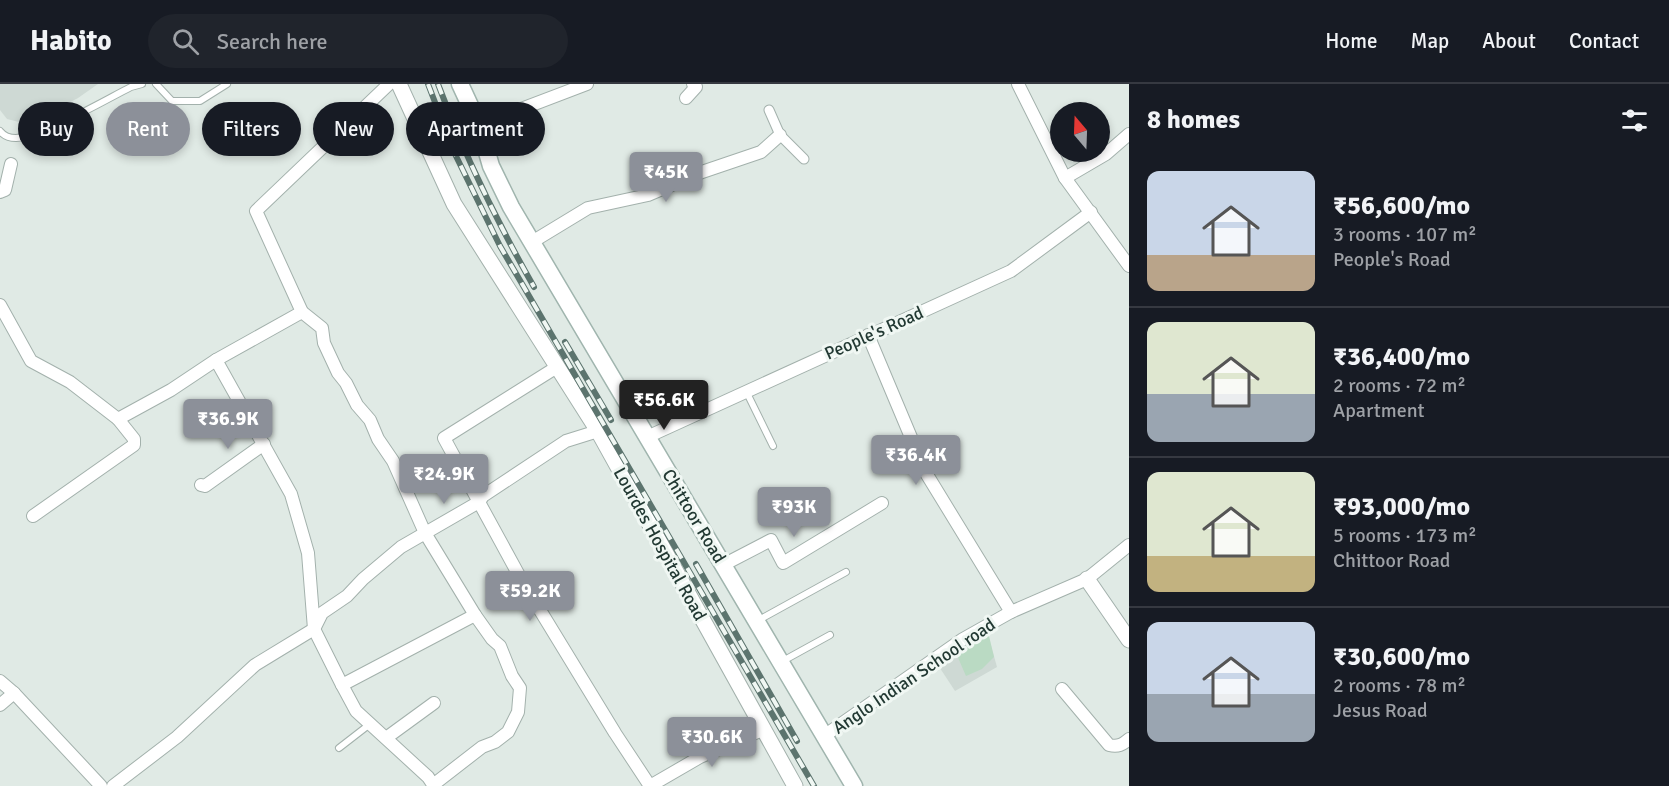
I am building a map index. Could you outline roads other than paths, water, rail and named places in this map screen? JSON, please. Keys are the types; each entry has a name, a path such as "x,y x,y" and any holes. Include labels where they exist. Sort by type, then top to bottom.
{"main road":[{"name":"Chittoor Road","path":"460,84 468,102"},
{"name":"Chittoor Road","path":"488,156 491,166 532,242 854,786"}],"street":[{"path":"216,360 291,494 308,553 314,629 342,685 356,711 428,777 433,786 482,747 495,742 508,732 518,712 520,688 512,676 500,646 492,639 475,615 425,533 393,461 378,439 370,420 357,405 338,373 324,343 322,328 302,312 256,212 389,84"},
{"name":"Lourdes Hospital Road","path":"399,84 454,204 598,431 795,786"},
{"path":"540,102 587,84"},
{"path":"686,98 696,87 693,84"},
{"path":"1018,84 1065,178 1129,266"},
{"path":"769,110 780,135 804,159"},
{"path":"1065,178 1106,154 1129,134"},
{"path":"532,242 588,208 648,195 702,172 761,152 780,135"},
{"path":"0,192 6,190 11,164"},
{"name":"People's Road","path":"647,437 1011,271 1091,212"},
{"path":"0,305 31,361 70,382 118,419 134,439 134,445 33,516"},
{"path":"118,419 302,312"},
{"path":"867,335 926,473 1011,612"},
{"path":"557,367 444,438 521,579 650,786 700,757 762,730"},
{"path":"113,786 177,737 255,665 314,629 322,613 347,596 363,579 401,547 479,501 490,491 566,441 598,431"},
{"path":"201,485 205,486 264,444"},
{"path":"723,565 771,540 783,563 882,503"},
{"name":"Anglo Indian School road","path":"824,736 963,639 1011,612 1087,579 1129,545"},
{"path":"1087,579 1129,640"},
{"path":"342,685 475,615"},
{"path":"0,681 101,786"},
{"path":"1062,689 1109,745 1115,746 1129,739"},
{"path":"0,705 14,693"},
{"path":"386,738 434,703"}],"lane":[{"path":"0,131 3,135 15,138 33,134 131,87 142,84"},
{"path":"156,84 172,101 200,101 227,84"},
{"path":"746,391 773,446"},
{"path":"757,622 846,572"},
{"path":"781,662 830,634"},
{"path":"339,748 370,723"}],"railway":[{"path":"428,84 454,152 500,246 814,786"},
{"path":"438,84 482,187 534,287"},
{"path":"565,342 611,420"},
{"path":"696,564 797,741"}]}
